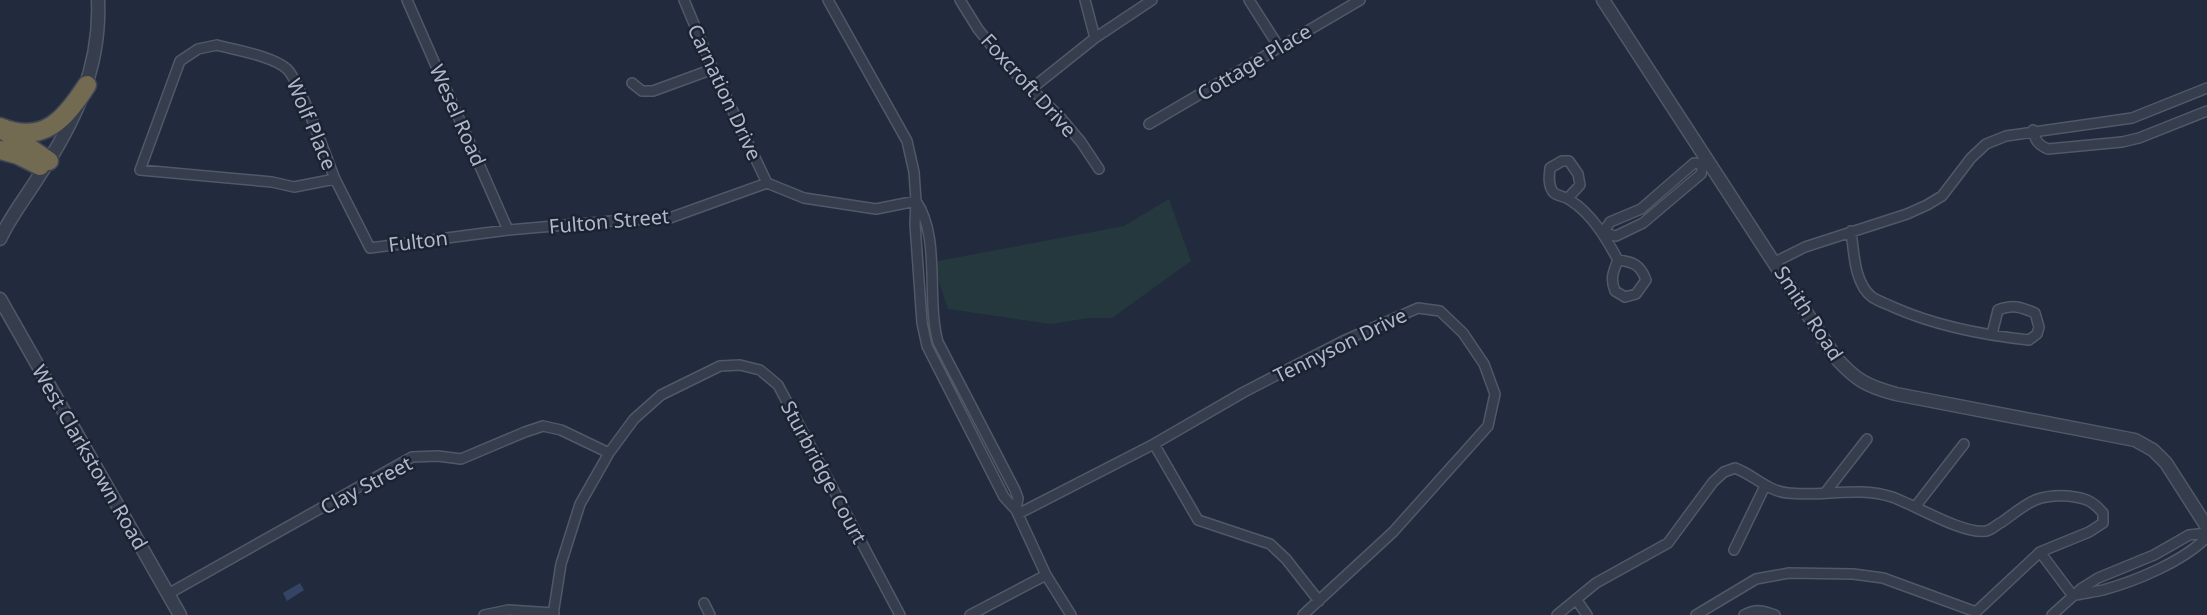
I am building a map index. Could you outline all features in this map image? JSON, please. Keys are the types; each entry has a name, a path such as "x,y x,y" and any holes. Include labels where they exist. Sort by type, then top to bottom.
{"highway":[{"path":"0,128 24,132 50,128 65,115 87,85"},
{"path":"0,128 47,165"},
{"path":"0,150 47,165"}],"street":[{"path":"0,239 47,165 74,117 87,85 96,42 98,0"},
{"name":"Wesel Road","path":"407,0 508,230"},
{"name":"Carnation Drive","path":"684,0 713,69 767,183"},
{"path":"828,0 907,141 914,172 916,201 927,224 934,321 938,342 1015,490 1018,498 1017,512 1046,575 1071,615"},
{"name":"Foxcroft Drive","path":"960,0 978,29 1006,65 1071,130 1099,169"},
{"path":"1085,0 1095,38"},
{"path":"1031,89 1095,38 1152,0"},
{"path":"1249,0 1279,46"},
{"name":"Cottage Place","path":"1149,124 1360,0"},
{"name":"Smith Road","path":"1603,0 1705,162 1775,262 1836,357 1853,376 1874,388 1896,394 2135,440 2153,450 2166,463 2207,527"},
{"name":"Wolf Place","path":"217,45 272,61 287,69 297,87 335,179 294,187 272,182 140,170 180,61 198,49 217,45"},
{"path":"632,83 642,91 653,91 713,69"},
{"path":"1775,262 1805,247 1907,214 1927,205 1941,196 1971,158 1986,144 2006,136 2033,130 2132,118 2207,88"},
{"path":"2033,130 2040,146 2048,149 2122,142 2139,138 2207,111"},
{"path":"1705,162 1701,174 1642,223 1616,236 1603,233 1610,222 1641,209 1694,164 1705,162"},
{"name":"Fulton","path":"335,179 370,248 508,230"},
{"path":"767,183 804,198 876,209 916,201"},
{"name":"Fulton Street","path":"508,230 623,220 667,219 767,183"},
{"path":"1672,183 1678,192"},
{"path":"1568,198 1603,233 1618,260"},
{"path":"1851,231 1856,266 1862,283 1872,297 1934,324 1992,334 2029,340 2037,334 2039,327 2035,313 2020,307 2006,306 1998,310 1992,334"},
{"name":"West Clarkstown Road","path":"0,299 180,615"},
{"name":"Tennyson Drive","path":"1017,512 1154,444 1244,392 1353,336 1418,308 1440,312 1463,333 1484,364 1495,394 1488,426 1393,532 1303,615"},
{"name":"Sturbridge Court","path":"609,453 634,419 661,395 720,366 740,365 760,370 778,385 900,615"},
{"name":"Clay Street","path":"168,594 412,457 438,456 462,459 543,426 561,430 609,453"},
{"path":"1825,493 1867,439"},
{"path":"1154,444 1198,520 1270,544 1286,559 1320,601"},
{"path":"1915,507 1964,444"},
{"path":"483,615 508,610 553,614 561,564 580,504 609,453"},
{"path":"1557,615 1596,583 1668,543 1713,483 1724,472 1735,468 1749,473 1765,486 1787,493 1864,492 1891,496 1959,526 1988,531 2035,499 2050,495 2081,497 2094,503 2103,513 2103,523 2089,532 2040,552 1976,612 1883,578 1853,574 1789,573 1756,579 1696,615"},
{"path":"1734,550 1765,486"},
{"path":"2052,615 2098,578 2154,555 2189,535 2207,535"},
{"path":"2073,596 2103,590 2133,580 2199,545 2207,535"},
{"path":"2040,552 2073,596"},
{"path":"970,615 1046,575"},
{"path":"1576,599 1587,615"},
{"path":"704,603 710,615"},
{"path":"1744,615 1753,610 1765,610 1775,615"}],"shaded area":[{"path":"1169,199 1191,261 1112,318 1089,318 1051,324 948,309 932,262 1124,226"}],"water":[{"path":"300,583 304,590 287,601 283,593"}]}
